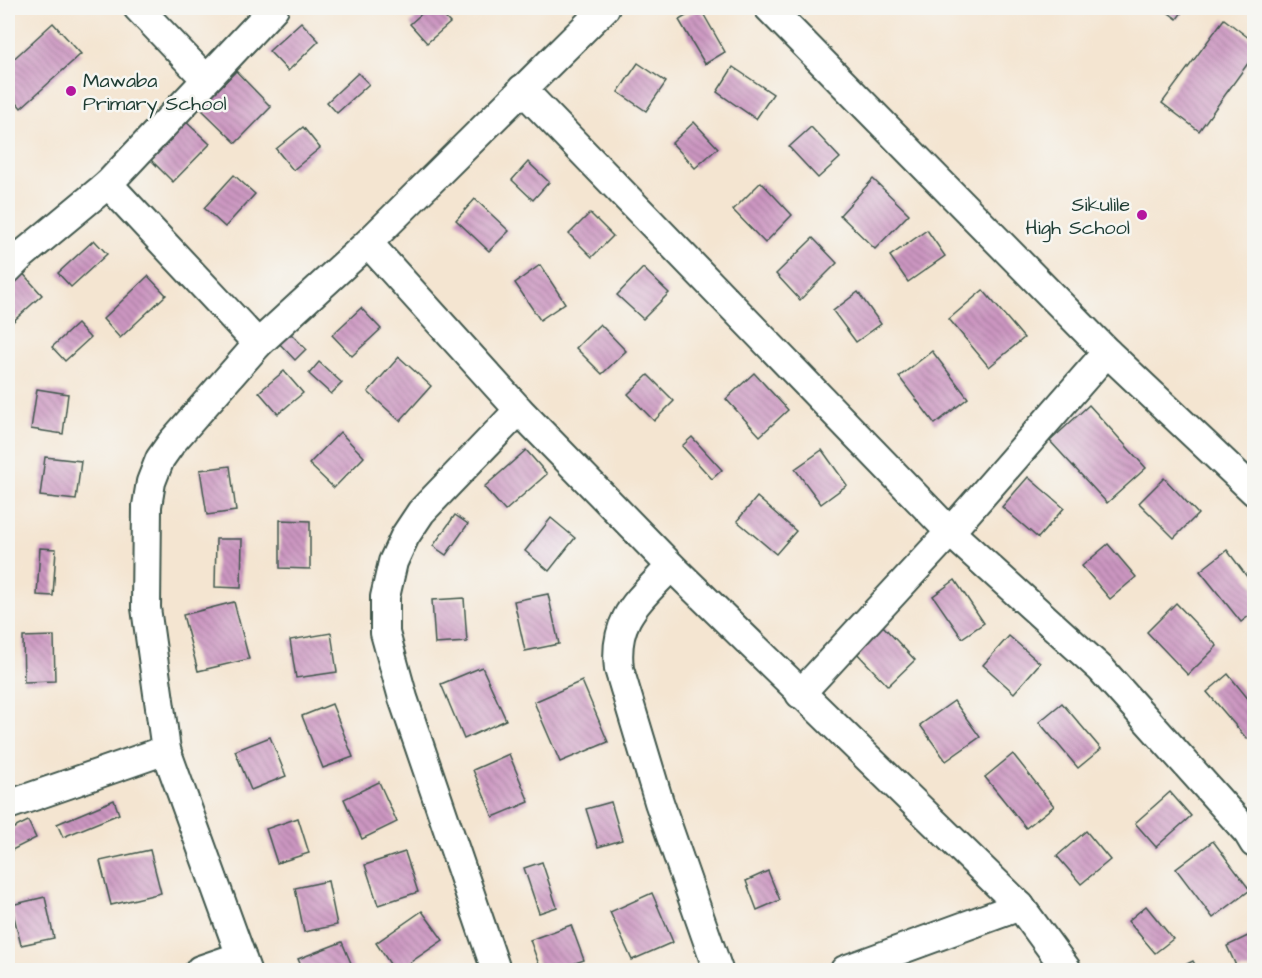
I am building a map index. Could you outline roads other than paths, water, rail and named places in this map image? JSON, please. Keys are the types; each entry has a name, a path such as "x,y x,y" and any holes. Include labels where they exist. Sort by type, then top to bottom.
{"street":[{"path":"138,8 206,79"},
{"path":"8,269 108,184 274,8"},
{"path":"200,970 244,963 166,750 146,608 145,532 151,482 160,459 172,442 258,344 368,243 605,8"},
{"path":"769,8 1107,352 1254,490"},
{"path":"522,89 950,532 1101,669 1248,833 1254,843"},
{"path":"108,184 258,344"},
{"path":"368,243 519,411 671,566 1020,906 1067,970"},
{"path":"800,694 950,532 1107,352"},
{"path":"496,970 403,698 385,633 385,597 393,562 405,536 421,512 519,411"},
{"path":"671,566 629,613 621,629 617,650 619,669 659,802 718,970"},
{"path":"8,805 166,750"},
{"path":"845,970 1020,906"}],"place":[{"name":"Mawaba Primary School","path":"71,91"},
{"name":"Sikulile High School","path":"1142,215"}]}
